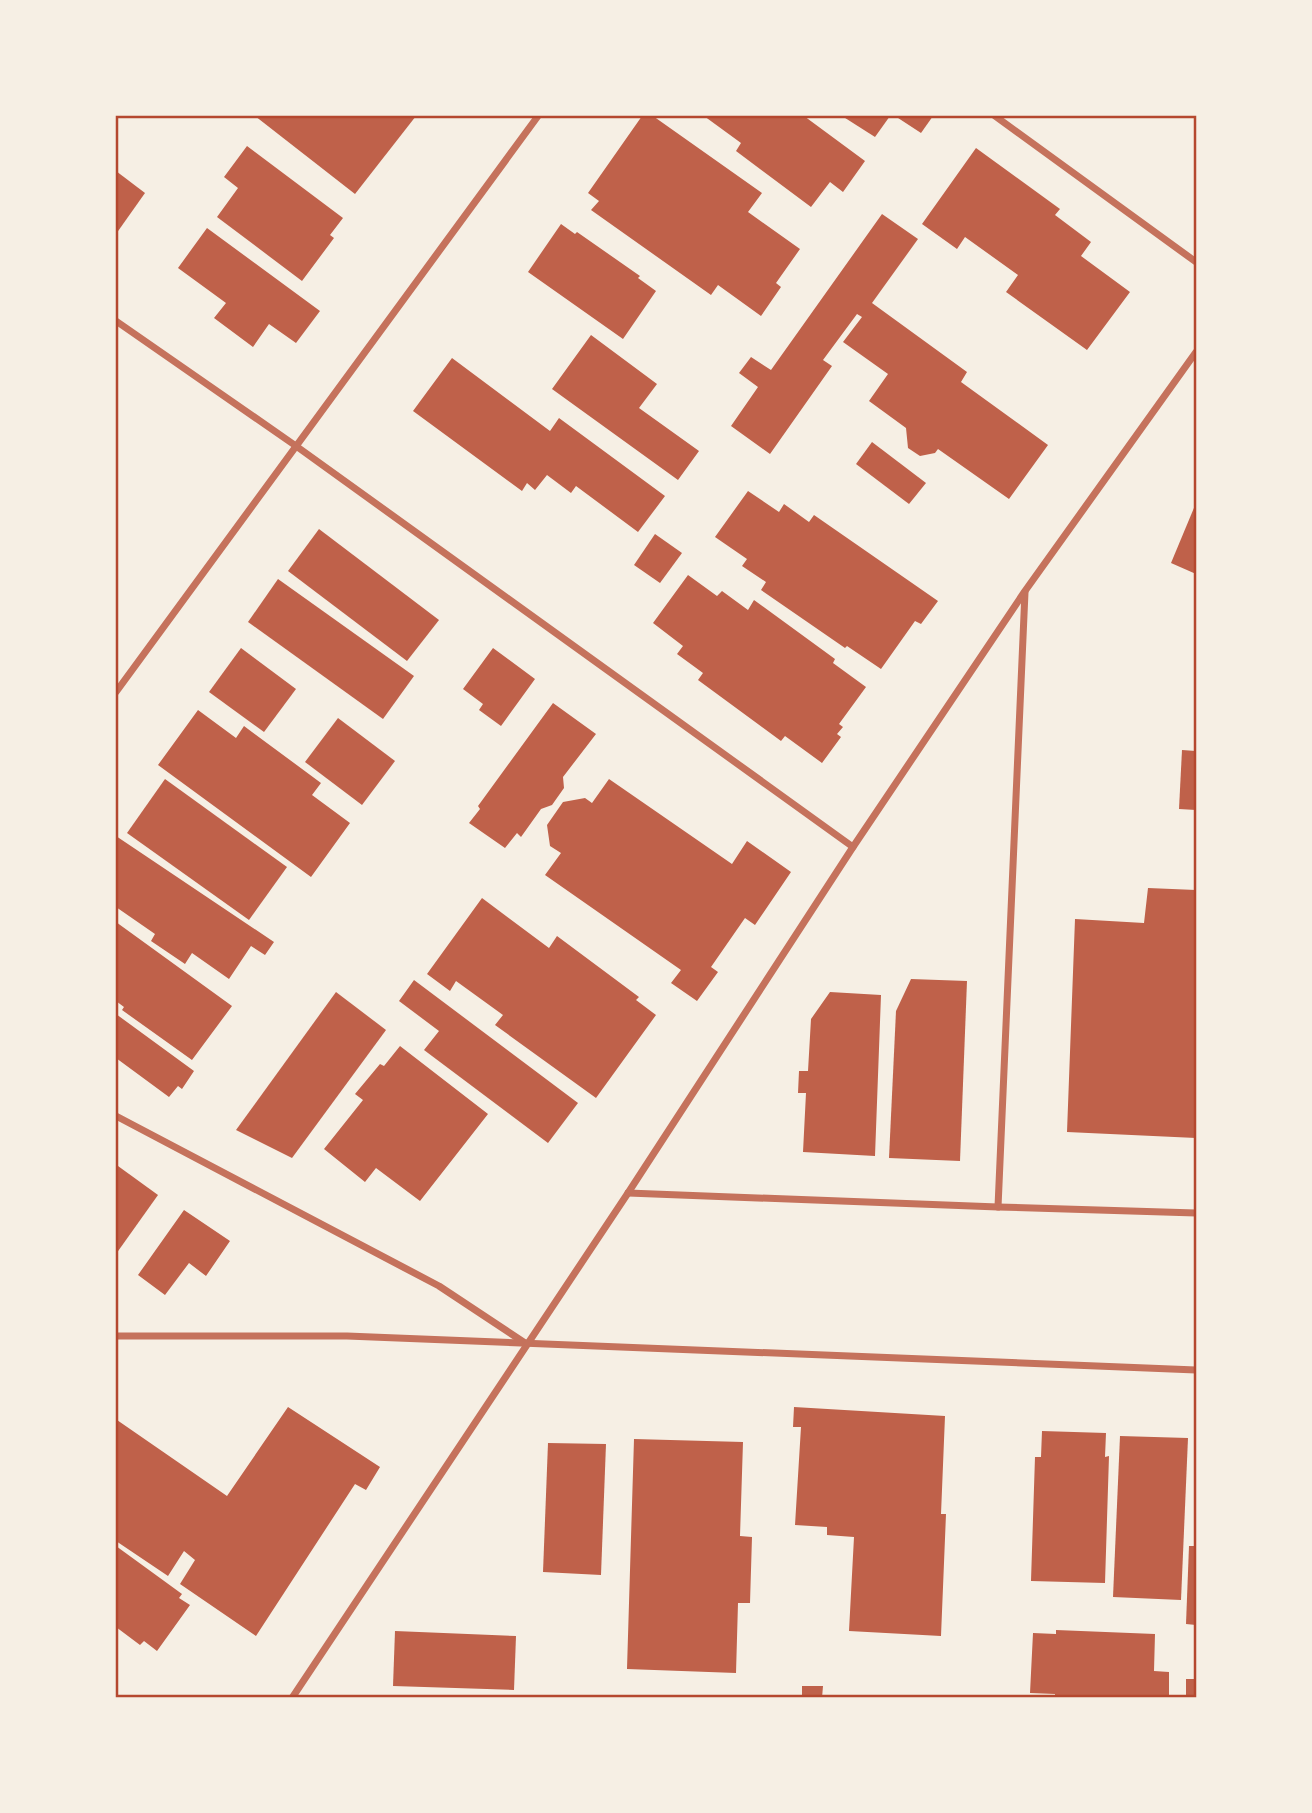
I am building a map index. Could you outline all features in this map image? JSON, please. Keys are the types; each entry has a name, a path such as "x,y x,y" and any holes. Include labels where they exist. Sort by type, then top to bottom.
{"street":[{"path":"116,692 538,116"},
{"path":"995,116 1196,262"},
{"path":"116,321 296,446 853,848"},
{"path":"292,1698 628,1193 853,848 1025,592 1196,352"},
{"path":"998,1207 1025,592"},
{"path":"116,1116 439,1286 527,1344"},
{"path":"628,1193 1196,1213"},
{"path":"116,1336 347,1336 1196,1370"}],"building":[{"path":"255,116 416,116 355,194"},
{"path":"642,116 653,116 762,193 748,212 800,249 776,283 781,287 761,316 718,285 711,295 591,210 599,201 588,193"},
{"path":"704,116 804,116 865,161 843,192 830,182 811,207 736,151 741,143"},
{"path":"842,116 890,116 875,137"},
{"path":"895,116 933,116 921,133"},
{"path":"247,146 343,218 330,235 334,238 302,281 217,217 238,188 224,177"},
{"path":"976,148 1060,209 1055,215 1091,242 1081,256 1130,292 1087,350 1006,292 1018,275 965,237 957,249 922,224"},
{"path":"116,171 145,193 116,234"},
{"path":"882,214 918,239 872,303 967,372 961,382 1048,445 1009,499 938,449 935,453 920,456 908,448 906,428 869,401 888,374 843,342 862,317 857,314 823,360 832,366 770,454 731,426 758,387 739,373 751,357 771,370"},
{"path":"561,224 575,234 577,232 640,276 638,278 656,291 623,339 528,272"},
{"path":"207,228 320,311 296,343 269,324 253,347 214,318 226,303 178,268"},
{"path":"591,335 657,384 639,408 699,451 678,480 552,389"},
{"path":"452,358 550,431 559,418 665,496 638,532 576,486 571,493 547,475 535,490 527,483 522,491 413,411"},
{"path":"872,442 926,483 909,504 856,464"},
{"path":"748,491 779,512 784,504 809,522 814,515 938,601 921,624 915,621 881,669 847,646 845,648 761,590 766,582 742,566 747,559 715,537"},
{"path":"1196,503 1196,574 1171,563"},
{"path":"319,529 439,620 407,661 288,571"},
{"path":"655,534 682,553 660,583 634,565"},
{"path":"688,575 717,596 722,591 748,610 754,600 835,659 833,663 866,687 839,724 843,727 837,734 841,737 822,763 785,736 781,741 698,680 703,673 677,654 683,646 653,623"},
{"path":"278,579 414,676 383,719 248,622"},
{"path":"241,648 296,689 264,732 209,692"},
{"path":"493,648 535,679 501,726 479,710 483,704 463,689"},
{"path":"553,703 596,734 563,777 564,788 552,805 541,809 521,837 517,833 505,848 469,823 480,809 478,806"},
{"path":"198,710 236,738 244,726 321,783 312,795 350,823 311,877 158,765"},
{"path":"338,718 395,761 362,805 305,762"},
{"path":"1182,750 1196,751 1196,810 1179,809"},
{"path":"165,779 287,867 249,920 127,833"},
{"path":"609,779 732,864 747,841 791,872 755,925 745,918 711,967 718,972 697,1001 671,983 681,970 545,875 561,853 550,846 547,825 563,802 585,798 592,803"},
{"path":"116,836 274,942 265,955 251,946 229,979 192,953 185,964 151,941 155,934 116,907"},
{"path":"1148,888 1196,890 1196,1138 1067,1132 1075,919 1144,923"},
{"path":"482,898 549,948 557,936 639,997 636,1000 656,1015 596,1098 495,1025 503,1015 456,981 450,991 427,974"},
{"path":"116,922 232,1006 192,1060 122,1010 124,1007 116,1001"},
{"path":"911,979 967,981 960,1161 889,1158 896,1011"},
{"path":"414,980 578,1103 548,1143 424,1050 439,1031 399,1001"},
{"path":"336,992 386,1030 292,1158 236,1130"},
{"path":"830,992 881,995 875,1156 803,1152 806,1093 798,1093 799,1071 808,1071 811,1019"},
{"path":"116,1014 194,1071 182,1089 178,1086 169,1097 116,1058"},
{"path":"400,1046 488,1114 420,1201 376,1168 365,1182 324,1149 363,1100 355,1094 380,1064 384,1066"},
{"path":"118,1166 158,1195 116,1254 116,1169"},
{"path":"184,1210 230,1241 206,1276 189,1263 165,1295 138,1275"},
{"path":"288,1407 380,1467 366,1490 355,1484 256,1636 180,1584 195,1560 184,1551 168,1576 116,1541 116,1421 227,1496"},
{"path":"794,1407 945,1416 941,1514 946,1514 941,1636 849,1631 854,1537 827,1535 827,1527 795,1525 801,1427 793,1427"},
{"path":"1042,1431 1106,1433 1105,1457 1109,1456 1105,1583 1031,1581 1035,1457 1041,1457"},
{"path":"1120,1436 1188,1438 1181,1600 1113,1597"},
{"path":"634,1439 743,1442 740,1536 752,1537 750,1603 738,1603 736,1673 627,1669"},
{"path":"548,1443 606,1444 601,1575 543,1572"},
{"path":"116,1546 182,1594 179,1598 190,1605 157,1651 144,1641 140,1645 116,1627"},
{"path":"1189,1546 1196,1546 1196,1625 1186,1624"},
{"path":"1056,1630 1155,1634 1154,1671 1169,1672 1169,1698 1055,1698 1055,1694 1030,1693 1033,1633 1056,1634"},
{"path":"395,1631 516,1636 514,1690 393,1686"},
{"path":"1186,1679 1196,1679 1196,1698 1186,1698"},
{"path":"802,1686 823,1686 822,1698 802,1698"}]}
